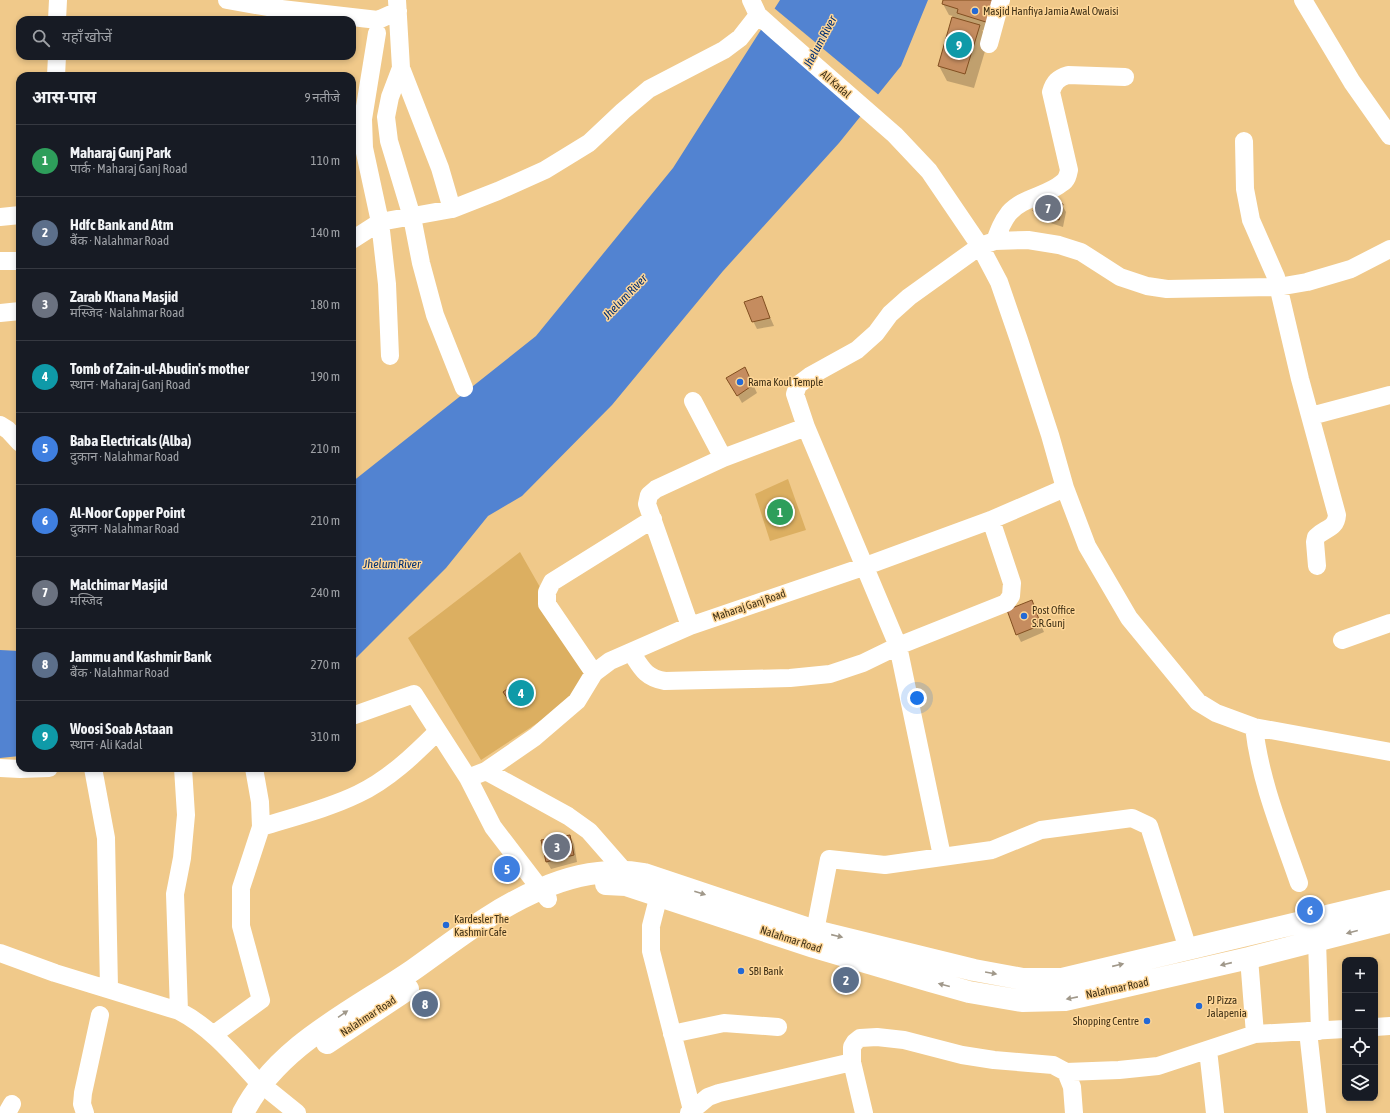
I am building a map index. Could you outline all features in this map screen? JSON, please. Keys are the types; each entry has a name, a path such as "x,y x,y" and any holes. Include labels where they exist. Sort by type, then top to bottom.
{"main road":[{"path":"258,1113 281,1102 295,1051 342,1014 400,978 496,912 600,871 624,871 644,874 661,889"},
{"name":"Nalahmar Road","path":"544,894 609,884 661,889 815,931 974,970 1023,979 1062,979 1390,901"},
{"name":"Nalahmar Road","path":"661,889 814,947 930,982 969,992 1022,1001 1065,1000 1249,958 1390,922"},
{"path":"243,1113 281,1102"}],"street":[{"path":"58,0 58,16"},
{"path":"227,0 274,8 343,16"},
{"path":"989,44 1001,0"},
{"path":"1303,0 1352,82 1390,136"},
{"path":"356,17 378,20 397,6"},
{"path":"397,6 400,68 440,168 452,209"},
{"path":"356,237 380,222 452,209 545,170 589,143 622,111 649,89 724,50 740,38 754,7"},
{"name":"Ali Kadal","path":"754,7 777,32 895,135 929,171 988,243 998,282 1019,340 1050,435 1064,488 1087,546 1129,618 1198,702 1216,713 1254,727 1390,752"},
{"path":"377,34 363,119 365,153 380,222 387,284 390,356"},
{"path":"400,68 390,97 386,117 389,140 412,217 421,263 435,315 464,388"},
{"path":"942,856 898,646 863,567 806,427 795,394 798,386 810,376 857,350 876,333 890,314 909,297 988,243 1009,212 1026,201 1062,183 1067,178 1069,170 1051,92 1053,83 1060,77 1068,75 1125,76"},
{"path":"1244,141 1245,189 1251,220 1271,263 1278,287 1337,515 1333,526 1316,536 1314,542 1317,566"},
{"path":"0,217 16,215"},
{"path":"988,243 1028,240 1082,252 1120,277 1147,286 1167,289 1278,287 1308,282 1351,269 1390,249"},
{"path":"0,261 16,261"},
{"path":"0,313 16,311"},
{"path":"1311,416 1390,395"},
{"path":"693,401 724,458"},
{"path":"0,425 8,430 16,439"},
{"path":"690,626 647,504 649,495 656,489 724,458 806,427"},
{"name":"Maharaj Ganj Road","path":"468,778 486,771 535,736 576,701 594,673 610,661 690,626 863,567 991,520 1064,488"},
{"path":"594,673 547,604 547,592 552,582 653,519"},
{"path":"631,652 645,673 654,680 682,681 790,678 830,674 863,663 898,646 1006,603 1011,596 1012,583 991,520"},
{"path":"1342,640 1390,623"},
{"path":"356,715 414,694 437,732 468,778 493,827 513,856 544,894"},
{"path":"1254,727 1256,749 1264,782 1299,883"},
{"path":"261,827 321,809 358,794 385,777 416,754 437,732"},
{"path":"0,768 16,769"},
{"path":"486,771 568,816 589,831 624,871"},
{"path":"94,772 106,838 110,988"},
{"path":"179,1011 175,894 182,858 186,815 183,772"},
{"path":"213,1035 261,1000 241,926 241,888 261,827 260,802 255,772"},
{"path":"815,931 829,859 885,865 992,850 1041,830 1132,818 1149,826 1188,949"},
{"path":"661,889 651,926 651,951 690,1112 708,1097 719,1093 852,1062"},
{"path":"1317,941 1314,1031 1317,1113"},
{"path":"0,953 48,971 110,988 179,1011 195,1019 281,1102"},
{"path":"1249,958 1255,1034"},
{"path":"85,1113 82,1104 83,1093 100,1015"},
{"path":"672,1034 724,1023 778,1027"},
{"path":"1378,1027 1390,1026"},
{"path":"864,1113 852,1062 852,1047 860,1038 876,1037 904,1040 962,1055 994,1060 1053,1065 1066,1072 1119,1070 1158,1066 1255,1034 1342,1029"},
{"path":"1208,1050 1215,1113"},
{"path":"1066,1072 1072,1087 1074,1113"}],"shaded area":[{"path":"788,479 806,530 770,541 755,494"},
{"path":"520,552 590,675 574,699 481,760 408,638"}],"water":[{"name":"Jhelum River","path":"780,0 928,0 901,66 839,143 723,271 612,405 522,496 488,516 446,568 356,658 356,479 536,336 673,168"},
{"path":"0,650 16,651 16,756 0,758"}],"pier":[{"path":"774,8 880,96 865,114 760,28"}],"building":[{"name":"Masjid Hanfiya Jamia Awal Owaisi","path":"943,0 996,0 989,23 957,13 958,9 942,4"},
{"path":"952,17 980,25 965,74 938,66"},
{"path":"1037,198 1063,204 1059,220 1033,211"},
{"path":"762,296 770,318 752,322 744,302"},
{"name":"Rama Koul Temple","path":"745,367 753,385 737,396 726,378"},
{"path":"1032,600 1041,625 1016,635 1007,610"},
{"path":"518,681 528,695 516,705 510,702 503,692","holes":["515,688 521,692 520,697 516,698 519,701 515,704 513,700 515,698 510,694"]},
{"path":"570,835 574,855 546,862 541,840"}],"place":[{"name":"Masjid Hanfiya Jamia Awal Owaisi","path":"975,11"},
{"name":"Woosi Soab Astaan","path":"959,45"},
{"name":"Malchimar Masjid","path":"1048,208"},
{"name":"Rama Koul Temple","path":"740,382"},
{"name":"Maharaj Gunj Park","path":"780,512"},
{"name":"Post Office S.R.Gunj","path":"1024,616"},
{"name":"Tomb of Zain-ul-Abudin's mother","path":"521,693"},
{"name":"Zarab Khana Masjid","path":"557,847"},
{"name":"Baba Electricals (Alba)","path":"507,869"},
{"name":"Al-Noor Copper Point","path":"1310,910"},
{"name":"Kardesler The Kashmir Cafe","path":"446,925"},
{"name":"SBI Bank","path":"741,971"},
{"name":"Hdfc Bank and Atm","path":"846,980"},
{"name":"Jammu and Kashmir Bank","path":"425,1004"},
{"name":"PJ Pizza Jalapenia","path":"1199,1006"},
{"name":"Shopping Centre","path":"1147,1021"}]}
